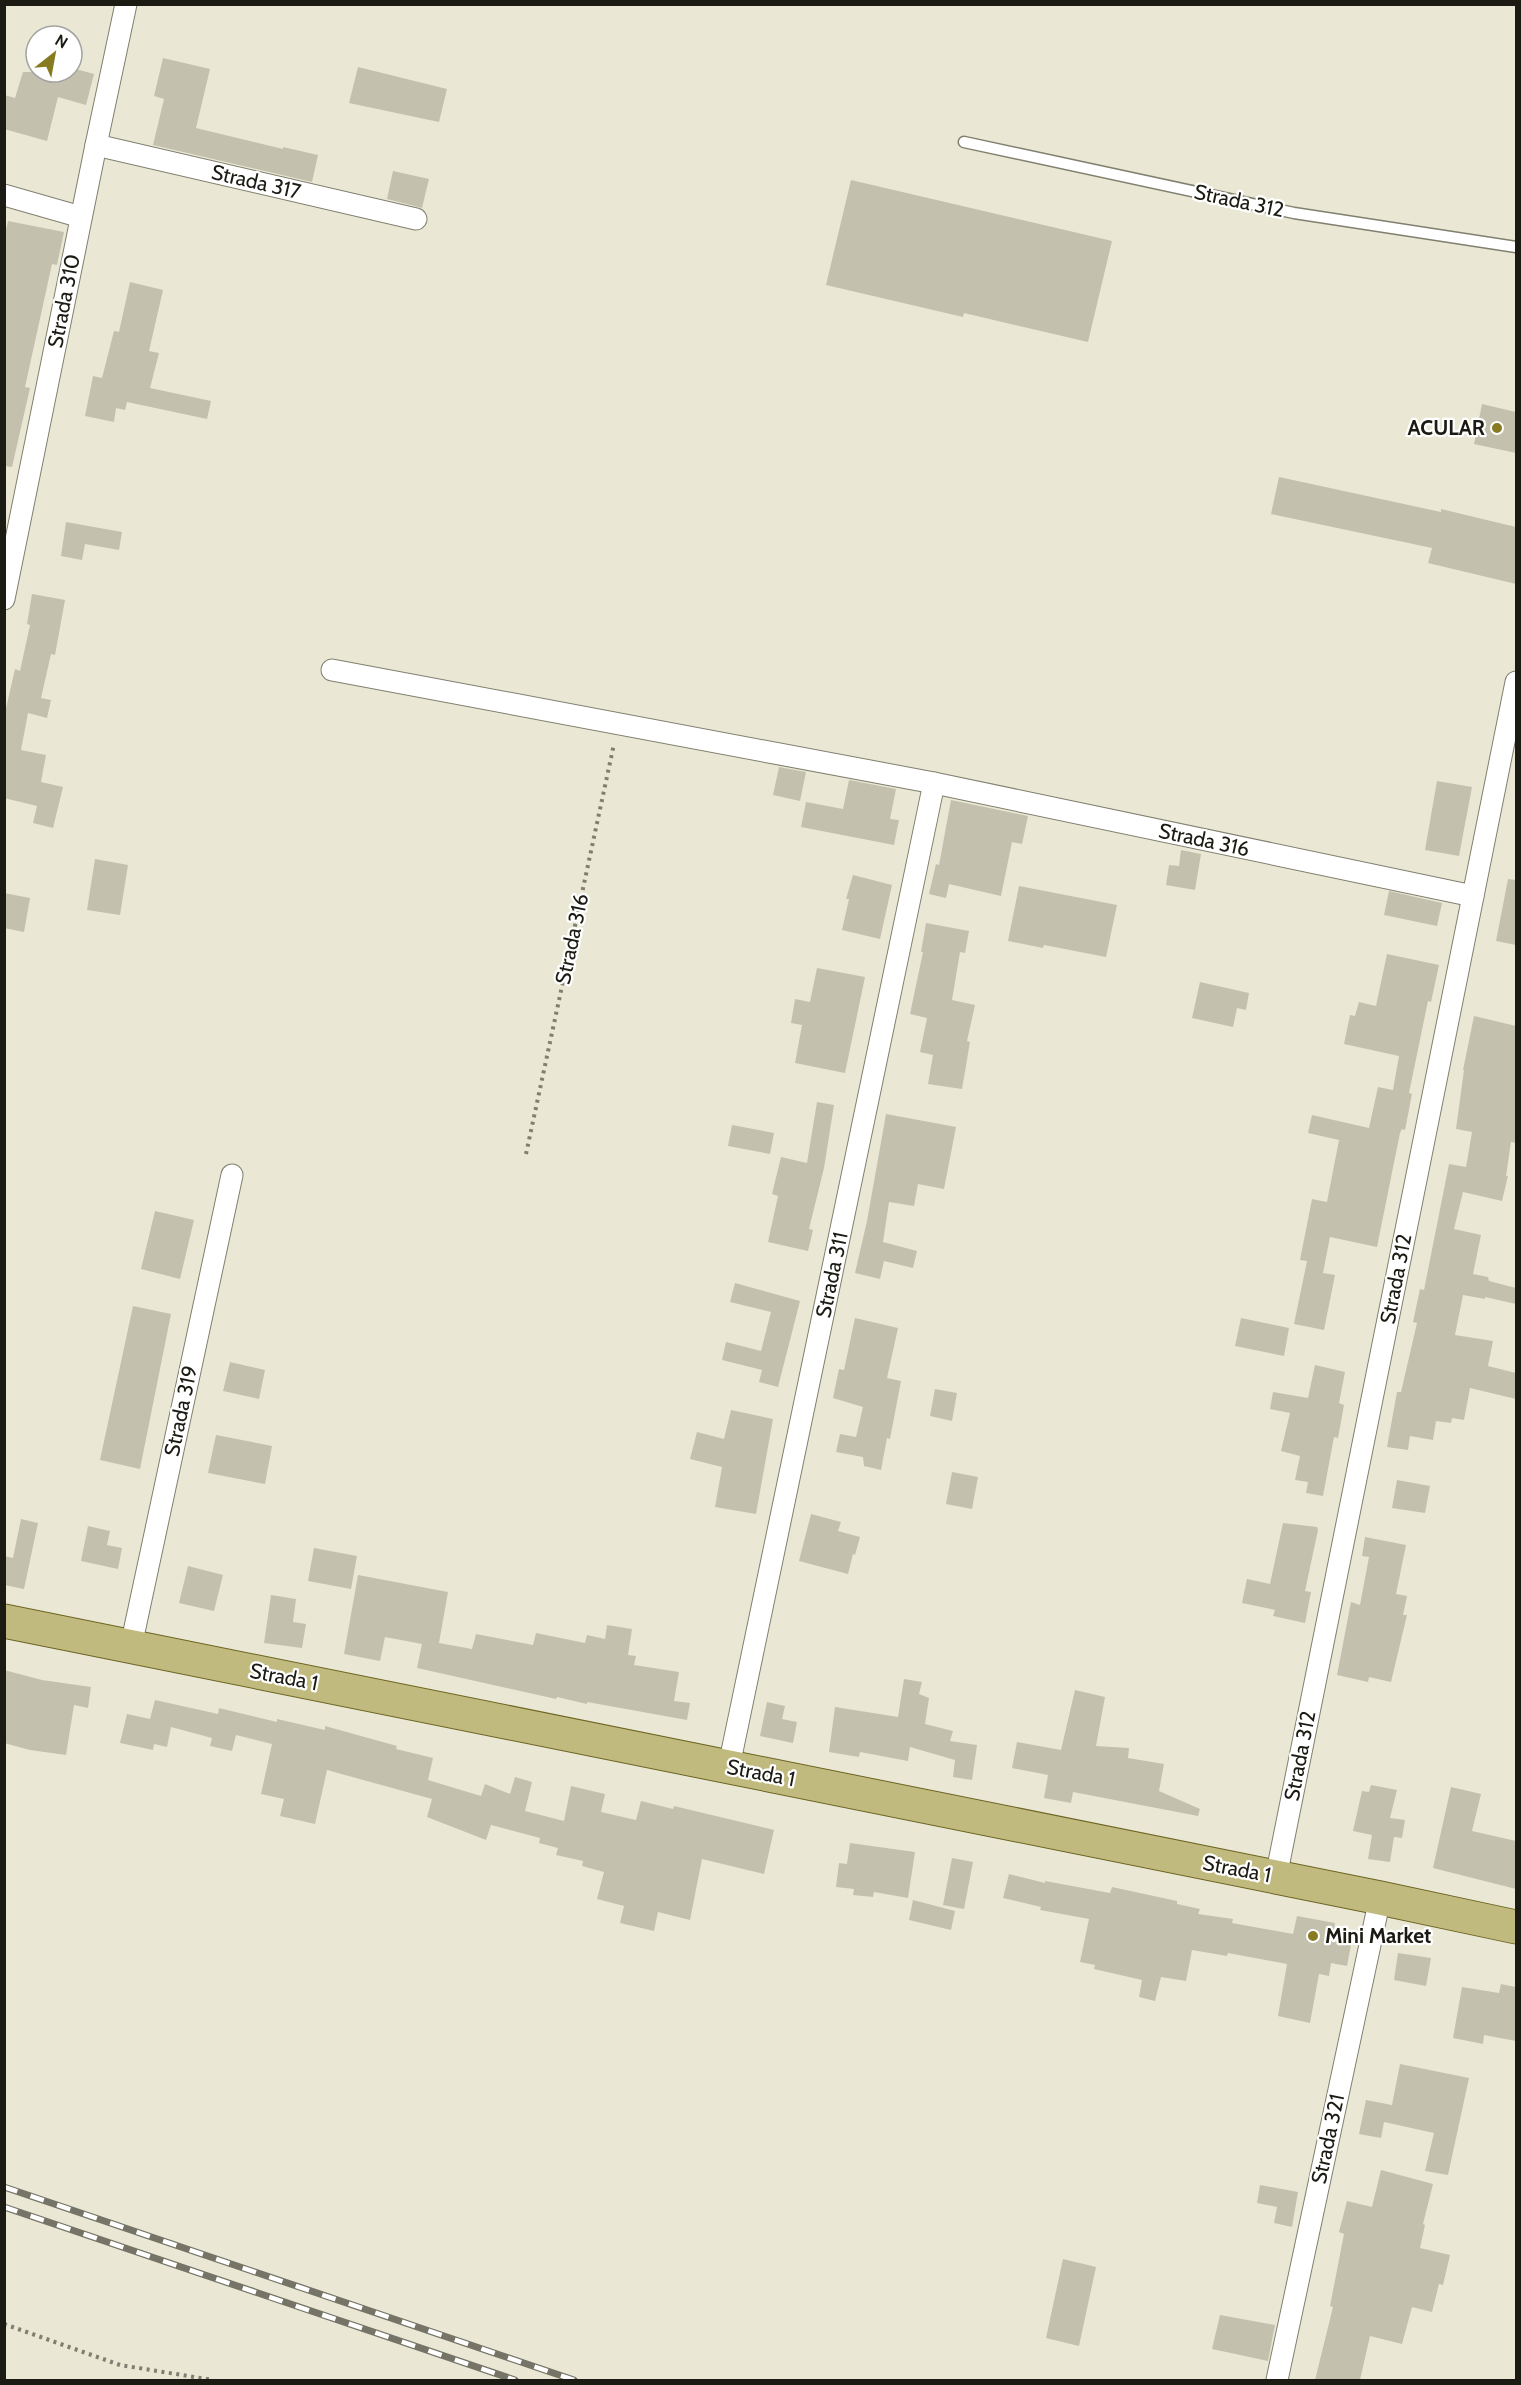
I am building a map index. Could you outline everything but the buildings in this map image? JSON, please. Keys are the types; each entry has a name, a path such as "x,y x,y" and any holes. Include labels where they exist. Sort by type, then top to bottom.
{"main road":[{"name":"Strada 1","path":"4,1621 1380,1898 1516,1928"}],"street":[{"name":"Strada 310","path":"4,599 126,4"},
{"name":"Strada 317","path":"96,145 416,219"},
{"path":"4,195 81,217"},
{"name":"Strada 316","path":"332,670 934,783 1473,896"},
{"name":"Strada 312","path":"1276,1877 1516,682"},
{"name":"Strada 311","path":"729,1766 934,783"},
{"name":"Strada 319","path":"131,1646 232,1175"},
{"name":"Strada 321","path":"1276,2380 1380,1898"}],"lane":[{"name":"Strada 312","path":"964,142 1294,213 1516,247"}],"path":[{"name":"Strada 316","path":"526,1154 618,723"},
{"path":"4,2324 120,2365 213,2380"}],"railway":[{"path":"4,2187 574,2380"},
{"path":"4,2207 515,2380"}],"place":[{"name":"ACULAR","path":"1497,428"},
{"name":"Mini Market","path":"1313,1936"}]}
